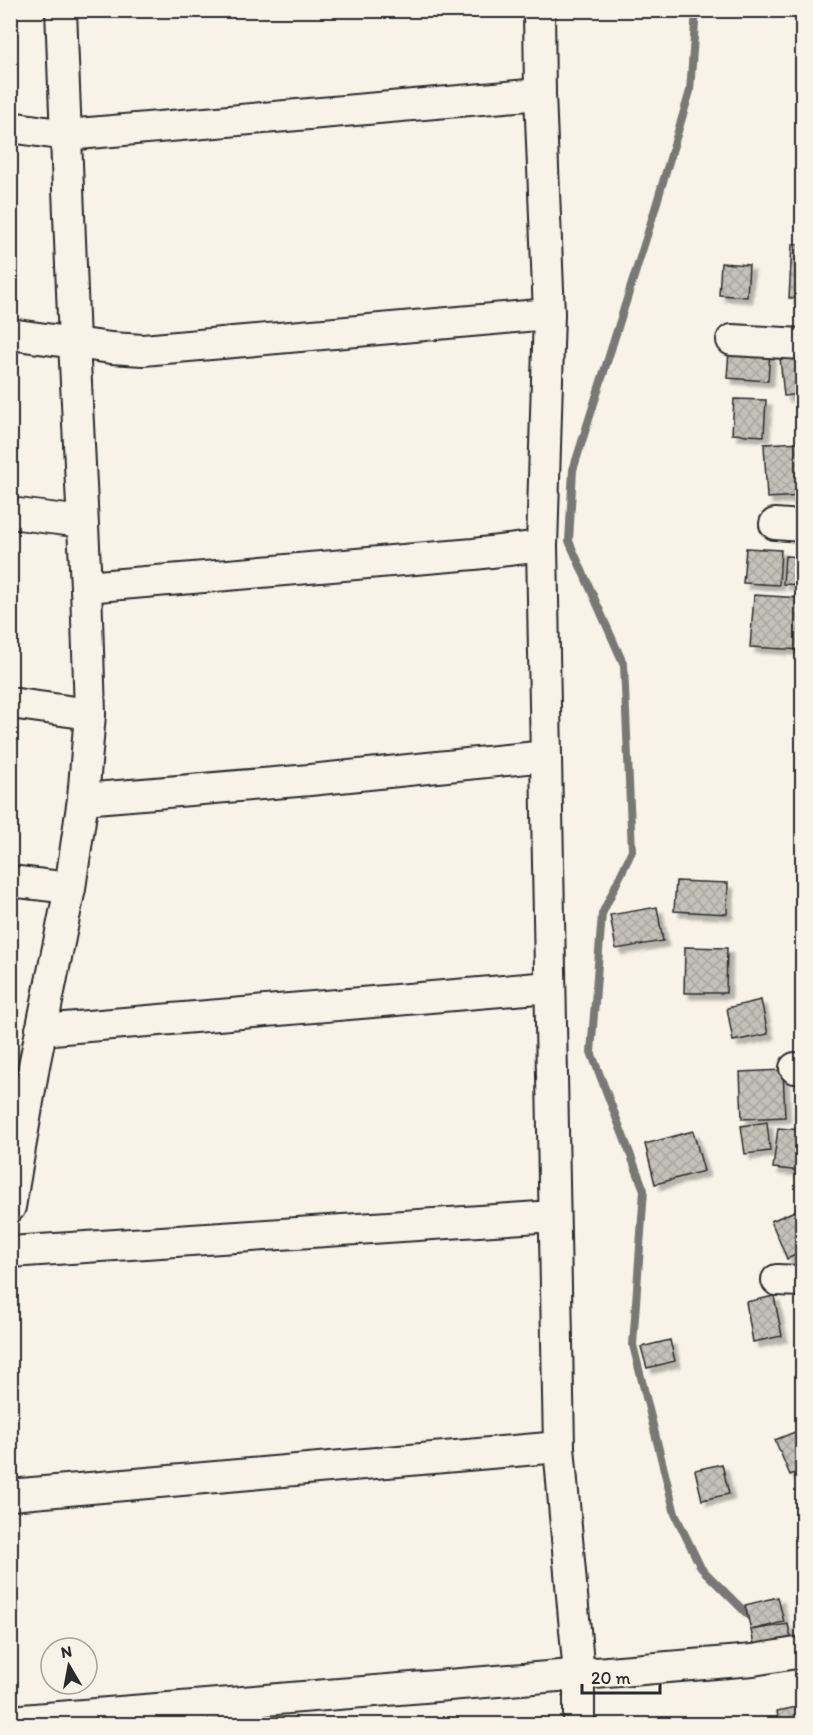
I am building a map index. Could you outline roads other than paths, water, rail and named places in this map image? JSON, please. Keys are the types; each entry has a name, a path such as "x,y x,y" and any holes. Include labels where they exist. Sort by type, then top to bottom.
{"street":[{"path":"10,1208 41,1030 70,888 83,799 90,714 61,10"},
{"path":"539,10 549,314 542,546 559,1447 579,1675 579,1725"},
{"path":"10,128 66,135 540,94"},
{"path":"10,334 111,348 143,350 549,314"},
{"path":"732,340 802,344"},
{"path":"10,513 82,522"},
{"path":"86,587 474,554 542,546"},
{"path":"10,703 90,714"},
{"path":"83,799 310,780 546,756"},
{"path":"10,880 70,888"},
{"path":"41,1030 550,987"},
{"path":"10,1252 554,1216"},
{"path":"10,1495 559,1447"},
{"path":"10,1721 753,1660 802,1652"}],"waterway":[{"path":"696,10 690,91 573,470 569,541 624,665 632,851 602,914 591,1052 644,1190 633,1345 675,1514 701,1568 769,1636"}]}
